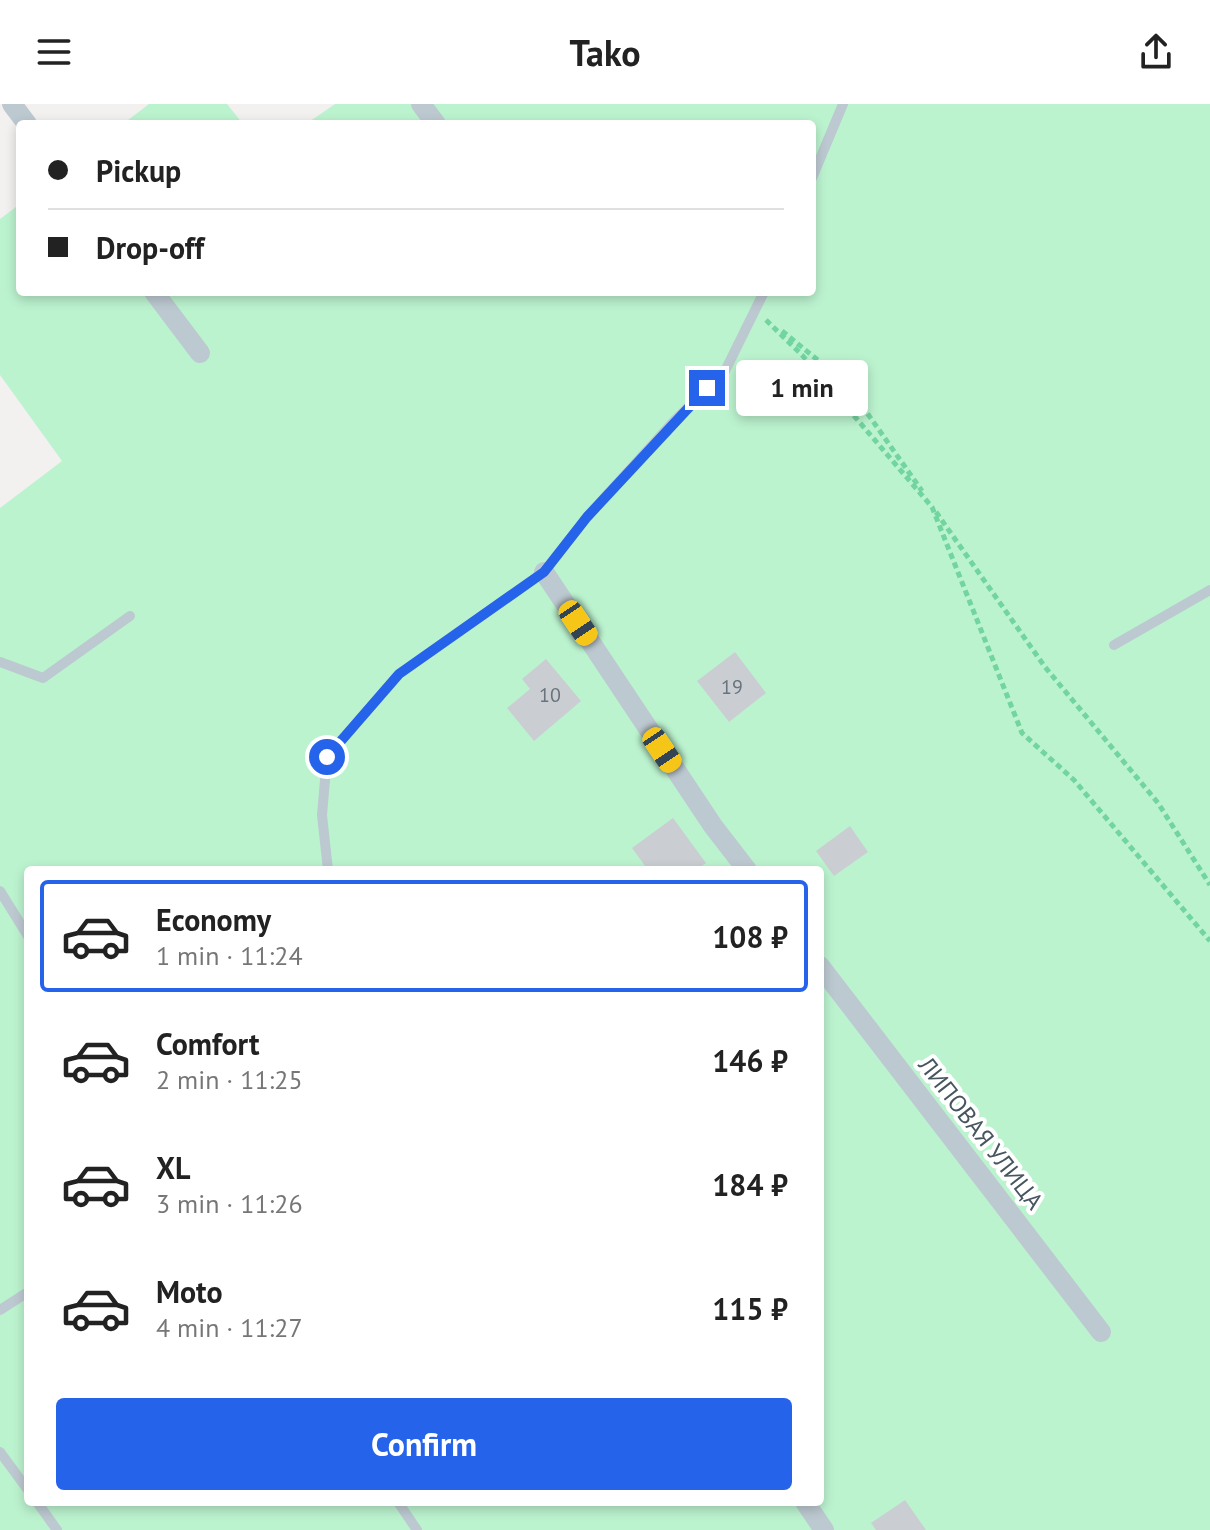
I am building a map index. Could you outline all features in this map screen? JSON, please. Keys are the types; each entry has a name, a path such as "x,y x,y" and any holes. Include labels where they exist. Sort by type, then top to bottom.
{"street":[{"path":"157,296 200,353"},
{"path":"544,572 713,826 744,866"},
{"name":"ЛИПОВАЯ УЛИЦА","path":"824,971 1101,1332"},
{"path":"808,1506 824,1530"}],"lane":[{"path":"816,168 843,104"},
{"path":"328,866 322,815 327,757 399,674 544,572 598,505 673,422 725,371 762,296"},
{"path":"1114,645 1210,590"},
{"path":"0,662 43,678 130,616"},
{"path":"0,891 24,930"},
{"path":"0,1310 24,1295"},
{"path":"0,1452 24,1485"},
{"path":"40,1506 57,1530"},
{"path":"401,1506 417,1530"}],"path":[{"path":"756,311 846,383 1045,667 1158,803 1210,885"},
{"path":"756,311 802,355 932,507 1022,733 1074,780 1210,941"}],"green space":[{"path":"149,104 227,104 240,120 128,120"},
{"path":"335,104 1210,104 1210,1530 0,1530 0,508 62,461 0,375 0,219 16,207 16,296 816,296 816,120 312,120"}],"building":[{"path":"735,652 766,693 729,722 697,681"},
{"path":"546,659 581,701 534,741 507,708 530,689 522,679"},
{"path":"673,818 706,863 702,866 645,866 632,848"},
{"path":"850,826 868,852 834,876 816,851"},
{"path":"905,1500 926,1530 876,1530 871,1523"}],"route":[{"path":"327,757 399,674 544,572 587,517 707,388"}]}
